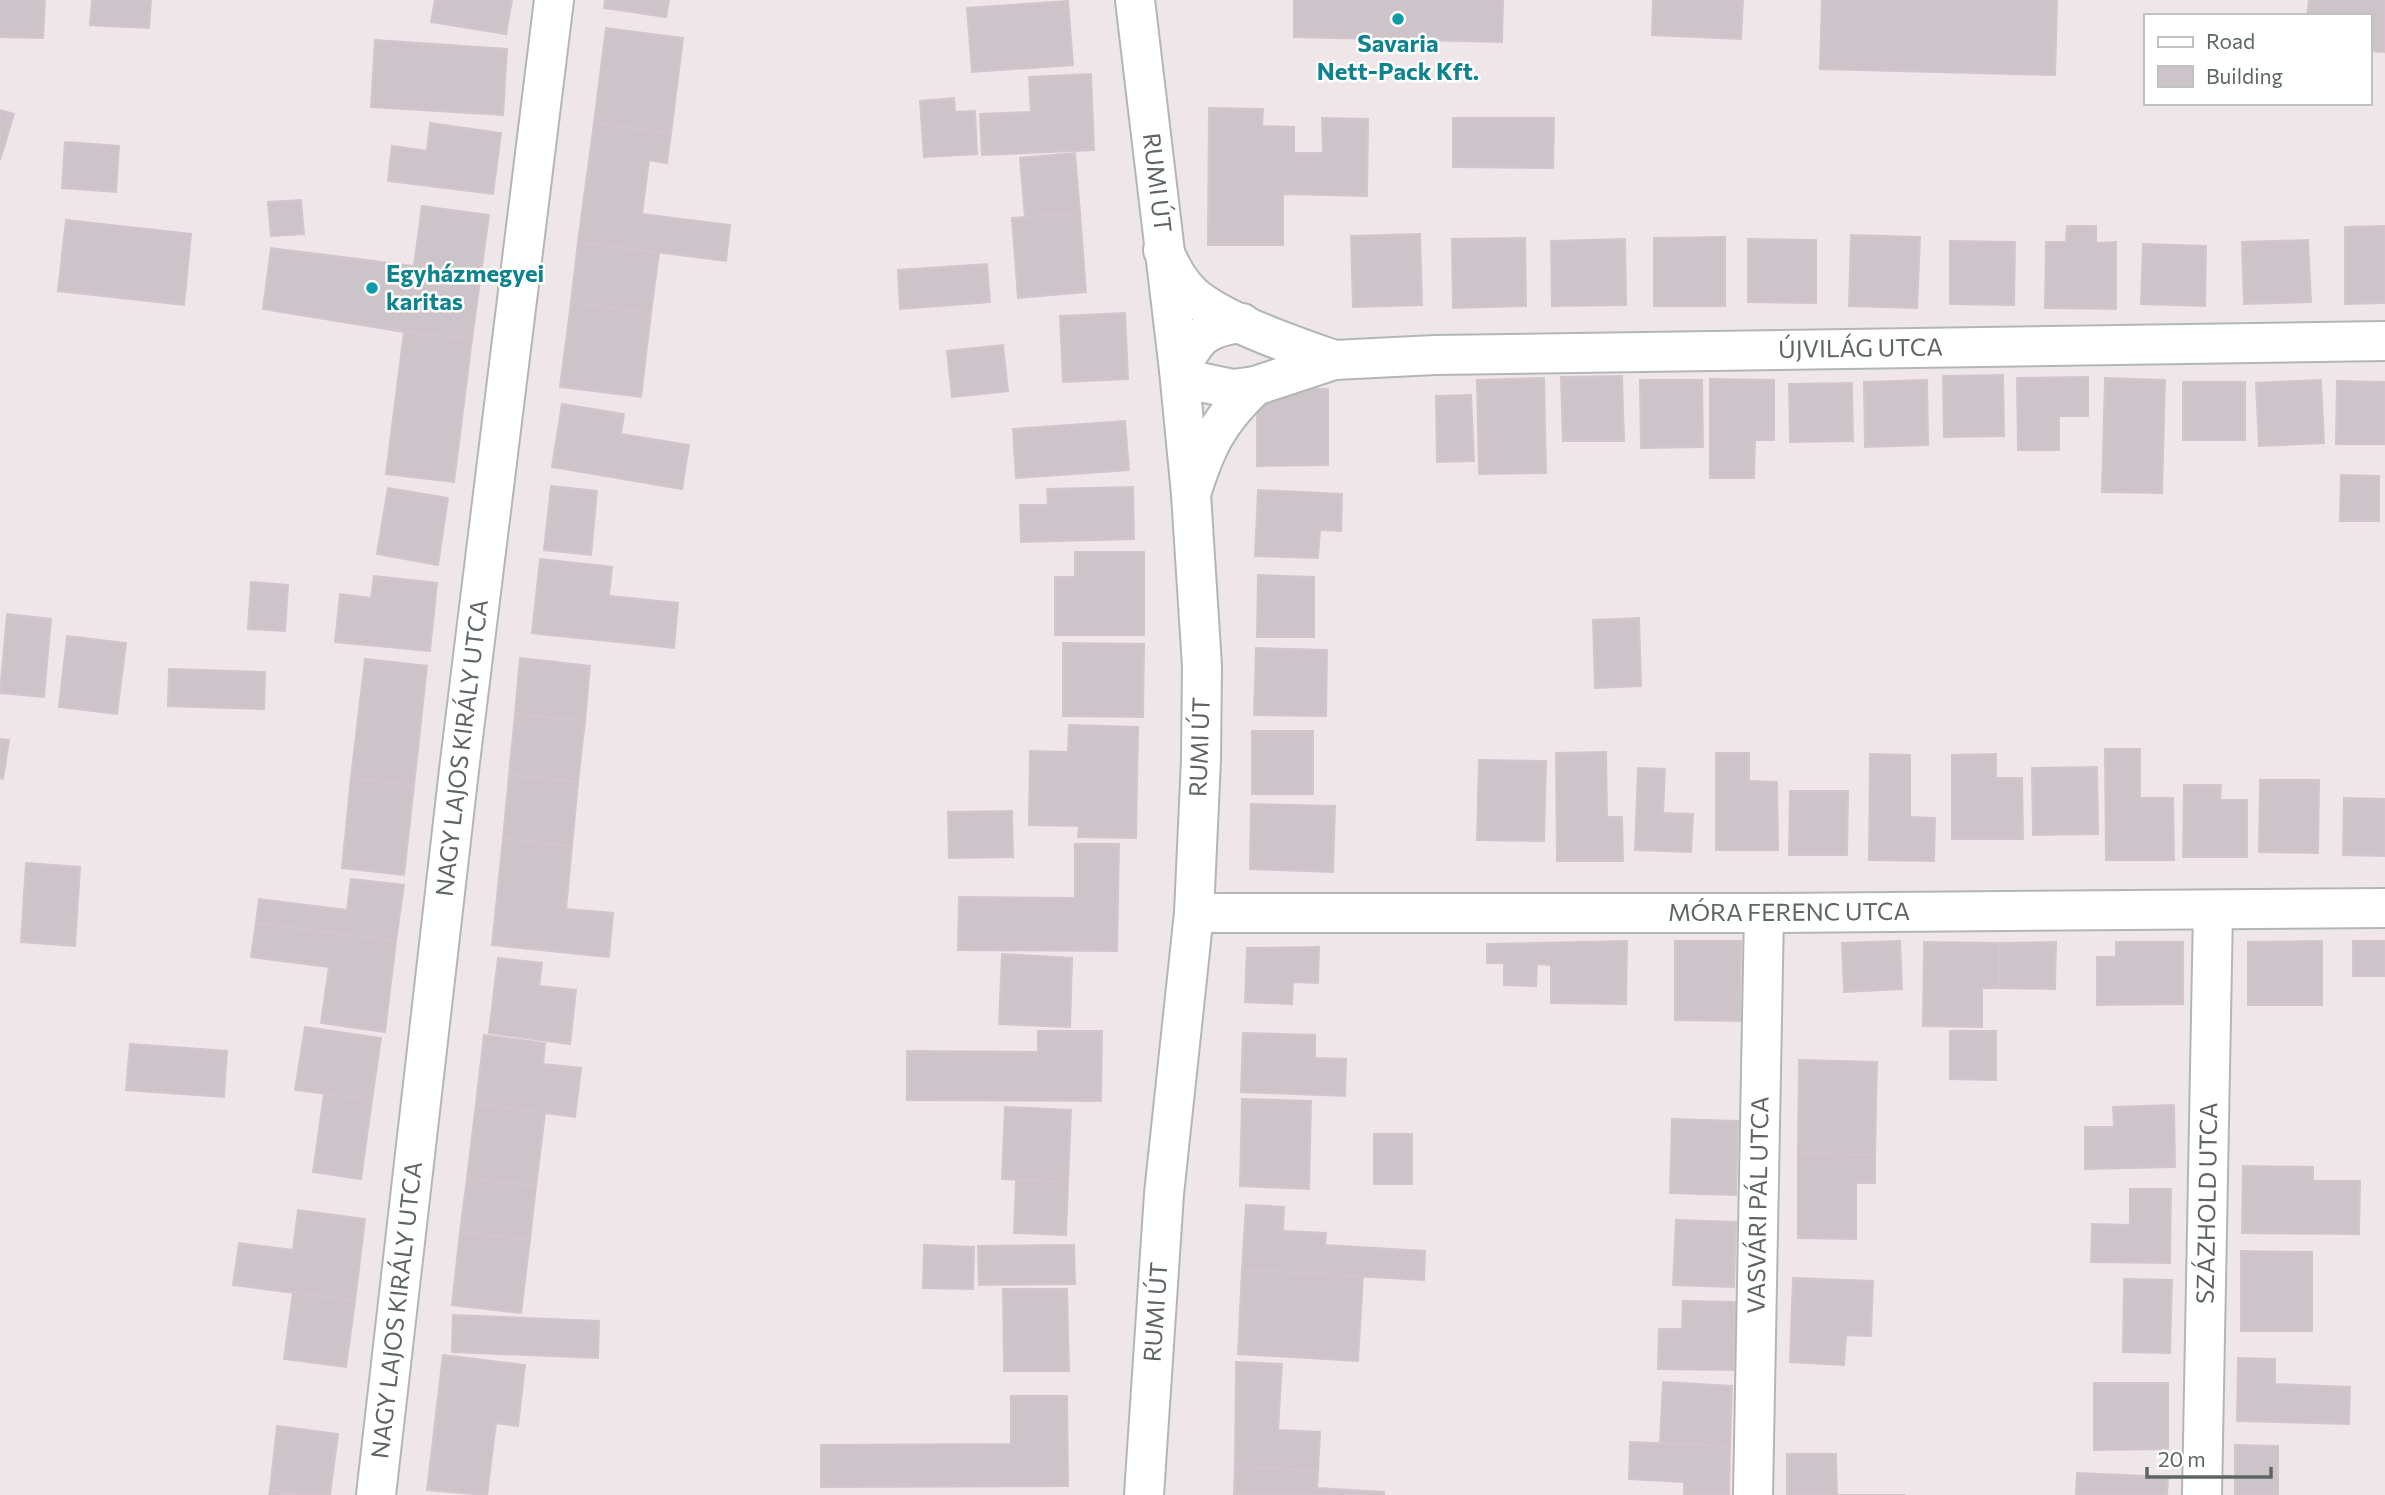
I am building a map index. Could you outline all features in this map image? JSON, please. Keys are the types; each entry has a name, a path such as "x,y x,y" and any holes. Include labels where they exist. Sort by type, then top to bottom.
{"street":[{"name":"NAGY LAJOS KIRÁLY UTCA","path":"376,1495 459,770 554,0"},
{"name":"RUMI ÚT","path":"1135,0 1179,370 1191,494 1202,666 1194,913 1164,1194 1144,1495"},
{"name":"ÚJVILÁG UTCA","path":"1163,250 1175,275 1192,295 1214,310 1334,360"},
{"path":"1179,370 1189,350 1205,333 1223,325 1242,323"},
{"name":"ÚJVILÁG UTCA","path":"1179,370 1195,381 1233,389 1255,386 1334,360 1435,355 2385,341"},
{"name":"ÚJVILÁG UTCA","path":"1191,494 1203,456 1218,428 1233,407 1255,386"},
{"name":"MÓRA FERENC UTCA","path":"1194,913 1764,913 2385,908"},
{"name":"SZÁZHOLD UTCA","path":"2202,1495 2213,910"},
{"name":"VASVÁRI PÁL UTCA","path":"1753,1495 1764,913"}],"building":[{"path":"0,0 45,0 43,38 0,37"},
{"path":"92,0 151,0 149,28 90,25"},
{"path":"435,0 512,0 506,34 431,22"},
{"path":"605,0 669,0 666,17 604,8"},
{"name":"Savaria Nett-Pack Kft.","path":"1294,0 1503,0 1502,42 1294,37"},
{"path":"1653,0 1743,0 1741,39 1652,35"},
{"path":"1822,0 2057,0 2055,75 1820,69"},
{"path":"2309,0 2385,0 2385,52 2371,51 2371,14 2307,14"},
{"path":"1068,1 1073,65 972,72 967,8"},
{"path":"606,28 683,38 671,133 594,123"},
{"path":"375,40 507,49 503,115 371,107"},
{"path":"1091,74 1094,150 982,155 980,114 1031,112 1029,77"},
{"path":"954,98 955,112 975,111 977,154 924,157 920,101"},
{"path":"1209,108 1263,109 1262,126 1294,127 1294,153 1323,153 1322,118 1368,119 1367,196 1283,194 1283,245 1208,245"},
{"path":"0,110 14,114 0,160"},
{"path":"1453,118 1554,118 1553,168 1453,167"},
{"path":"430,123 501,133 493,194 388,181 392,146 427,151"},
{"path":"594,123 671,133 667,163 649,160 642,214 730,225 726,261 578,242"},
{"path":"65,142 119,146 116,192 62,188"},
{"path":"1075,153 1080,213 1025,217 1020,158"},
{"path":"301,200 304,234 271,236 268,202"},
{"name":"Egyházmegyei karitas","path":"422,206 489,215 472,339 404,332 263,309 271,248 414,266"},
{"path":"1080,213 1086,292 1018,298 1012,218"},
{"path":"66,220 191,234 184,305 58,291"},
{"path":"2067,226 2096,226 2096,243 2116,242 2116,309 2045,308 2046,242 2066,242"},
{"path":"2385,226 2385,303 2345,304 2345,227"},
{"path":"1420,234 1422,305 1353,307 1351,236"},
{"path":"1851,235 1920,237 1917,308 1849,306"},
{"path":"1725,237 1725,306 1654,306 1654,238"},
{"path":"1525,238 1526,306 1453,308 1452,239"},
{"path":"1625,239 1626,305 1552,306 1551,241"},
{"path":"1748,239 1816,240 1816,303 1748,302"},
{"path":"2308,240 2311,302 2244,304 2242,242"},
{"path":"1950,241 2015,242 2014,305 1950,304"},
{"path":"578,242 659,253 651,313 571,303"},
{"path":"2143,244 2206,246 2205,306 2141,304"},
{"path":"987,264 990,302 900,309 898,270"},
{"path":"571,303 651,313 641,397 560,387"},
{"path":"1125,313 1128,379 1063,382 1060,316"},
{"path":"404,332 472,339 454,482 386,474"},
{"path":"1003,345 1008,391 952,397 947,351"},
{"path":"2003,375 2004,436 1944,437 1943,376"},
{"path":"1622,376 1624,441 1563,441 1561,377"},
{"path":"2088,377 2088,416 2059,416 2059,450 2018,450 2017,378"},
{"path":"1544,378 1546,473 1479,474 1477,380"},
{"path":"2105,378 2165,380 2162,493 2102,492"},
{"path":"1710,379 1774,380 1774,440 1755,440 1754,478 1710,478"},
{"path":"1640,380 1702,380 1703,447 1641,448"},
{"path":"1927,380 1928,445 1865,447 1864,382"},
{"path":"2321,380 2324,443 2259,446 2256,383"},
{"path":"2337,381 2385,382 2385,444 2336,444"},
{"path":"2183,382 2245,382 2245,440 2183,440"},
{"path":"1852,383 1853,441 1790,442 1789,384"},
{"path":"1257,389 1328,389 1328,465 1257,466"},
{"path":"1471,395 1474,461 1437,462 1436,396"},
{"path":"562,404 624,414 621,434 689,445 682,489 552,467"},
{"path":"1125,421 1129,470 1016,478 1013,429"},
{"path":"2341,475 2379,476 2379,521 2340,521"},
{"path":"551,486 597,491 591,555 544,550"},
{"path":"1133,487 1134,539 1021,542 1020,505 1048,505 1047,489"},
{"path":"388,488 448,498 438,565 377,554"},
{"path":"1258,490 1342,494 1341,531 1320,530 1318,558 1255,556"},
{"path":"1075,552 1144,552 1144,635 1055,635 1055,577 1075,577"},
{"path":"540,559 612,567 609,596 678,603 674,648 532,633"},
{"path":"1258,575 1314,577 1314,637 1257,637"},
{"path":"374,576 437,583 430,651 335,642 340,594 371,598"},
{"path":"251,582 288,585 285,631 248,629"},
{"path":"7,614 51,619 44,697 0,693"},
{"path":"1639,618 1641,686 1595,688 1593,620"},
{"path":"67,636 126,643 117,714 59,707"},
{"path":"1063,643 1144,644 1143,717 1063,716"},
{"path":"1256,648 1327,650 1326,716 1254,715"},
{"path":"520,658 590,666 585,721 515,714"},
{"path":"365,659 427,666 414,785 351,778"},
{"path":"169,669 265,672 264,709 168,706"},
{"path":"515,714 585,721 578,782 509,775"},
{"path":"1069,725 1138,727 1136,838 1078,837 1079,826 1029,825 1030,751 1068,752"},
{"path":"1252,731 1313,731 1313,794 1252,794"},
{"path":"0,739 9,740 3,779 0,778"},
{"path":"2105,749 2140,749 2140,798 2173,798 2174,860 2106,860"},
{"path":"1606,752 1607,817 1622,817 1623,861 1557,861 1556,753"},
{"path":"1716,753 1749,753 1749,781 1777,782 1778,850 1716,850"},
{"path":"1870,754 1910,755 1910,817 1935,818 1934,861 1869,860"},
{"path":"1996,754 1996,778 2022,778 2023,839 1952,839 1952,755"},
{"path":"1479,760 1546,761 1544,841 1477,840"},
{"path":"2097,767 2098,834 2033,835 2032,768"},
{"path":"1638,768 1665,769 1663,813 1693,814 1691,852 1635,850"},
{"path":"509,775 578,782 572,846 503,839"},
{"path":"351,778 414,785 404,875 342,868"},
{"path":"2260,780 2319,780 2318,853 2259,852"},
{"path":"2184,785 2221,785 2220,800 2247,800 2247,857 2183,857"},
{"path":"1790,791 1848,791 1847,855 1789,855"},
{"path":"2344,798 2385,799 2385,856 2343,855"},
{"path":"1251,804 1335,806 1333,872 1250,869"},
{"path":"1012,811 1013,857 949,858 948,812"},
{"path":"503,839 572,846 566,909 613,913 609,957 492,945"},
{"path":"1075,844 1119,844 1117,951 958,950 959,897 1075,898"},
{"path":"26,863 80,867 75,946 21,942"},
{"path":"351,879 404,885 396,941 256,923 259,899 347,910"},
{"path":"256,923 396,941 385,1032 321,1023 329,967 251,957"},
{"path":"1627,941 1626,1004 1551,1003 1551,965 1537,964 1536,986 1504,985 1504,963 1487,963 1487,944"},
{"path":"1675,941 1741,941 1740,1021 1675,1020"},
{"path":"1900,941 1902,989 1844,992 1842,943"},
{"path":"2322,941 2322,1005 2248,1005 2248,942"},
{"path":"2353,941 2385,941 2385,976 2353,976"},
{"path":"1924,942 1999,943 1999,988 1982,988 1982,1027 1923,1026"},
{"path":"2056,942 2055,989 1999,988 1999,943"},
{"path":"2116,942 2183,942 2183,1004 2097,1005 2097,957 2116,957"},
{"path":"1319,947 1318,983 1293,982 1292,1004 1245,1002 1247,948"},
{"path":"1002,954 1072,958 1070,1027 999,1024"},
{"path":"498,958 542,963 539,986 576,990 570,1044 489,1033"},
{"path":"305,1027 381,1038 372,1100 295,1090"},
{"path":"1038,1031 1102,1031 1101,1101 907,1100 907,1051 1038,1052"},
{"path":"1950,1031 1996,1031 1996,1080 1950,1079"},
{"path":"1243,1033 1315,1035 1315,1058 1346,1059 1345,1096 1241,1092"},
{"path":"484,1035 545,1043 543,1064 581,1068 575,1117 476,1104"},
{"path":"130,1044 227,1051 224,1097 126,1090"},
{"path":"1799,1060 1877,1062 1875,1155 1798,1154"},
{"path":"324,1094 372,1100 361,1179 313,1172"},
{"path":"1242,1099 1311,1101 1309,1189 1240,1186"},
{"path":"476,1104 545,1113 536,1186 467,1178"},
{"path":"2174,1105 2175,1167 2085,1169 2085,1127 2114,1127 2113,1107"},
{"path":"1005,1107 1071,1110 1068,1182 1002,1179"},
{"path":"1672,1119 1738,1121 1736,1195 1670,1193"},
{"path":"1374,1134 1412,1134 1412,1184 1374,1184"},
{"path":"1798,1154 1875,1155 1875,1183 1856,1183 1856,1239 1798,1238"},
{"path":"2243,1166 2313,1167 2313,1181 2360,1181 2359,1234 2242,1233"},
{"path":"467,1178 536,1186 530,1240 460,1232"},
{"path":"1016,1180 1068,1182 1066,1235 1014,1233"},
{"path":"2130,1189 2171,1189 2170,1263 2091,1262 2092,1224 2130,1225"},
{"path":"1246,1205 1284,1207 1283,1231 1326,1233 1325,1245 1425,1251 1424,1280 1242,1270"},
{"path":"298,1210 365,1219 355,1301 233,1285 239,1243 293,1250"},
{"path":"1676,1220 1736,1222 1734,1287 1673,1285"},
{"path":"460,1232 530,1240 521,1313 452,1305"},
{"path":"924,1245 974,1247 973,1289 923,1288"},
{"path":"1074,1245 1075,1284 979,1285 978,1246"},
{"path":"2241,1251 2312,1252 2312,1331 2241,1331"},
{"path":"1242,1270 1363,1276 1358,1361 1238,1354"},
{"path":"1793,1278 1873,1281 1871,1336 1846,1335 1844,1365 1790,1362"},
{"path":"2124,1279 2172,1280 2170,1353 2123,1352"},
{"path":"1003,1289 1067,1289 1069,1371 1004,1371"},
{"path":"293,1292 355,1301 346,1367 284,1359"},
{"path":"1683,1301 1735,1302 1734,1370 1658,1369 1659,1329 1682,1329"},
{"path":"453,1315 599,1321 598,1358 452,1352"},
{"path":"443,1355 525,1365 518,1426 496,1423 487,1495 427,1490"},
{"path":"2238,1358 2275,1359 2275,1384 2350,1387 2349,1424 2237,1421"},
{"path":"1236,1362 1282,1364 1278,1430 1320,1432 1318,1471 1235,1466"},
{"path":"1663,1382 1732,1386 1730,1446 1660,1443"},
{"path":"2094,1383 2168,1383 2168,1449 2094,1450"},
{"path":"1011,1396 1067,1396 1068,1486 821,1487 821,1445 1011,1444"},
{"path":"277,1426 338,1434 330,1495 270,1490"},
{"path":"1630,1442 1730,1446 1729,1495 1684,1495 1684,1482 1629,1479"},
{"path":"2235,1445 2278,1446 2278,1495 2235,1495"},
{"path":"1787,1454 1836,1454 1837,1495 1787,1495"},
{"path":"1235,1466 1318,1471 1317,1488 1384,1492 1384,1495 1234,1495"},
{"path":"2077,1473 2168,1477 2167,1495 2076,1495"},
{"path":"270,1490 310,1495 269,1495"}],"place":[{"name":"Savaria Nett-Pack Kft.","path":"1398,19"},
{"name":"Egyházmegyei karitas","path":"372,288"}]}
